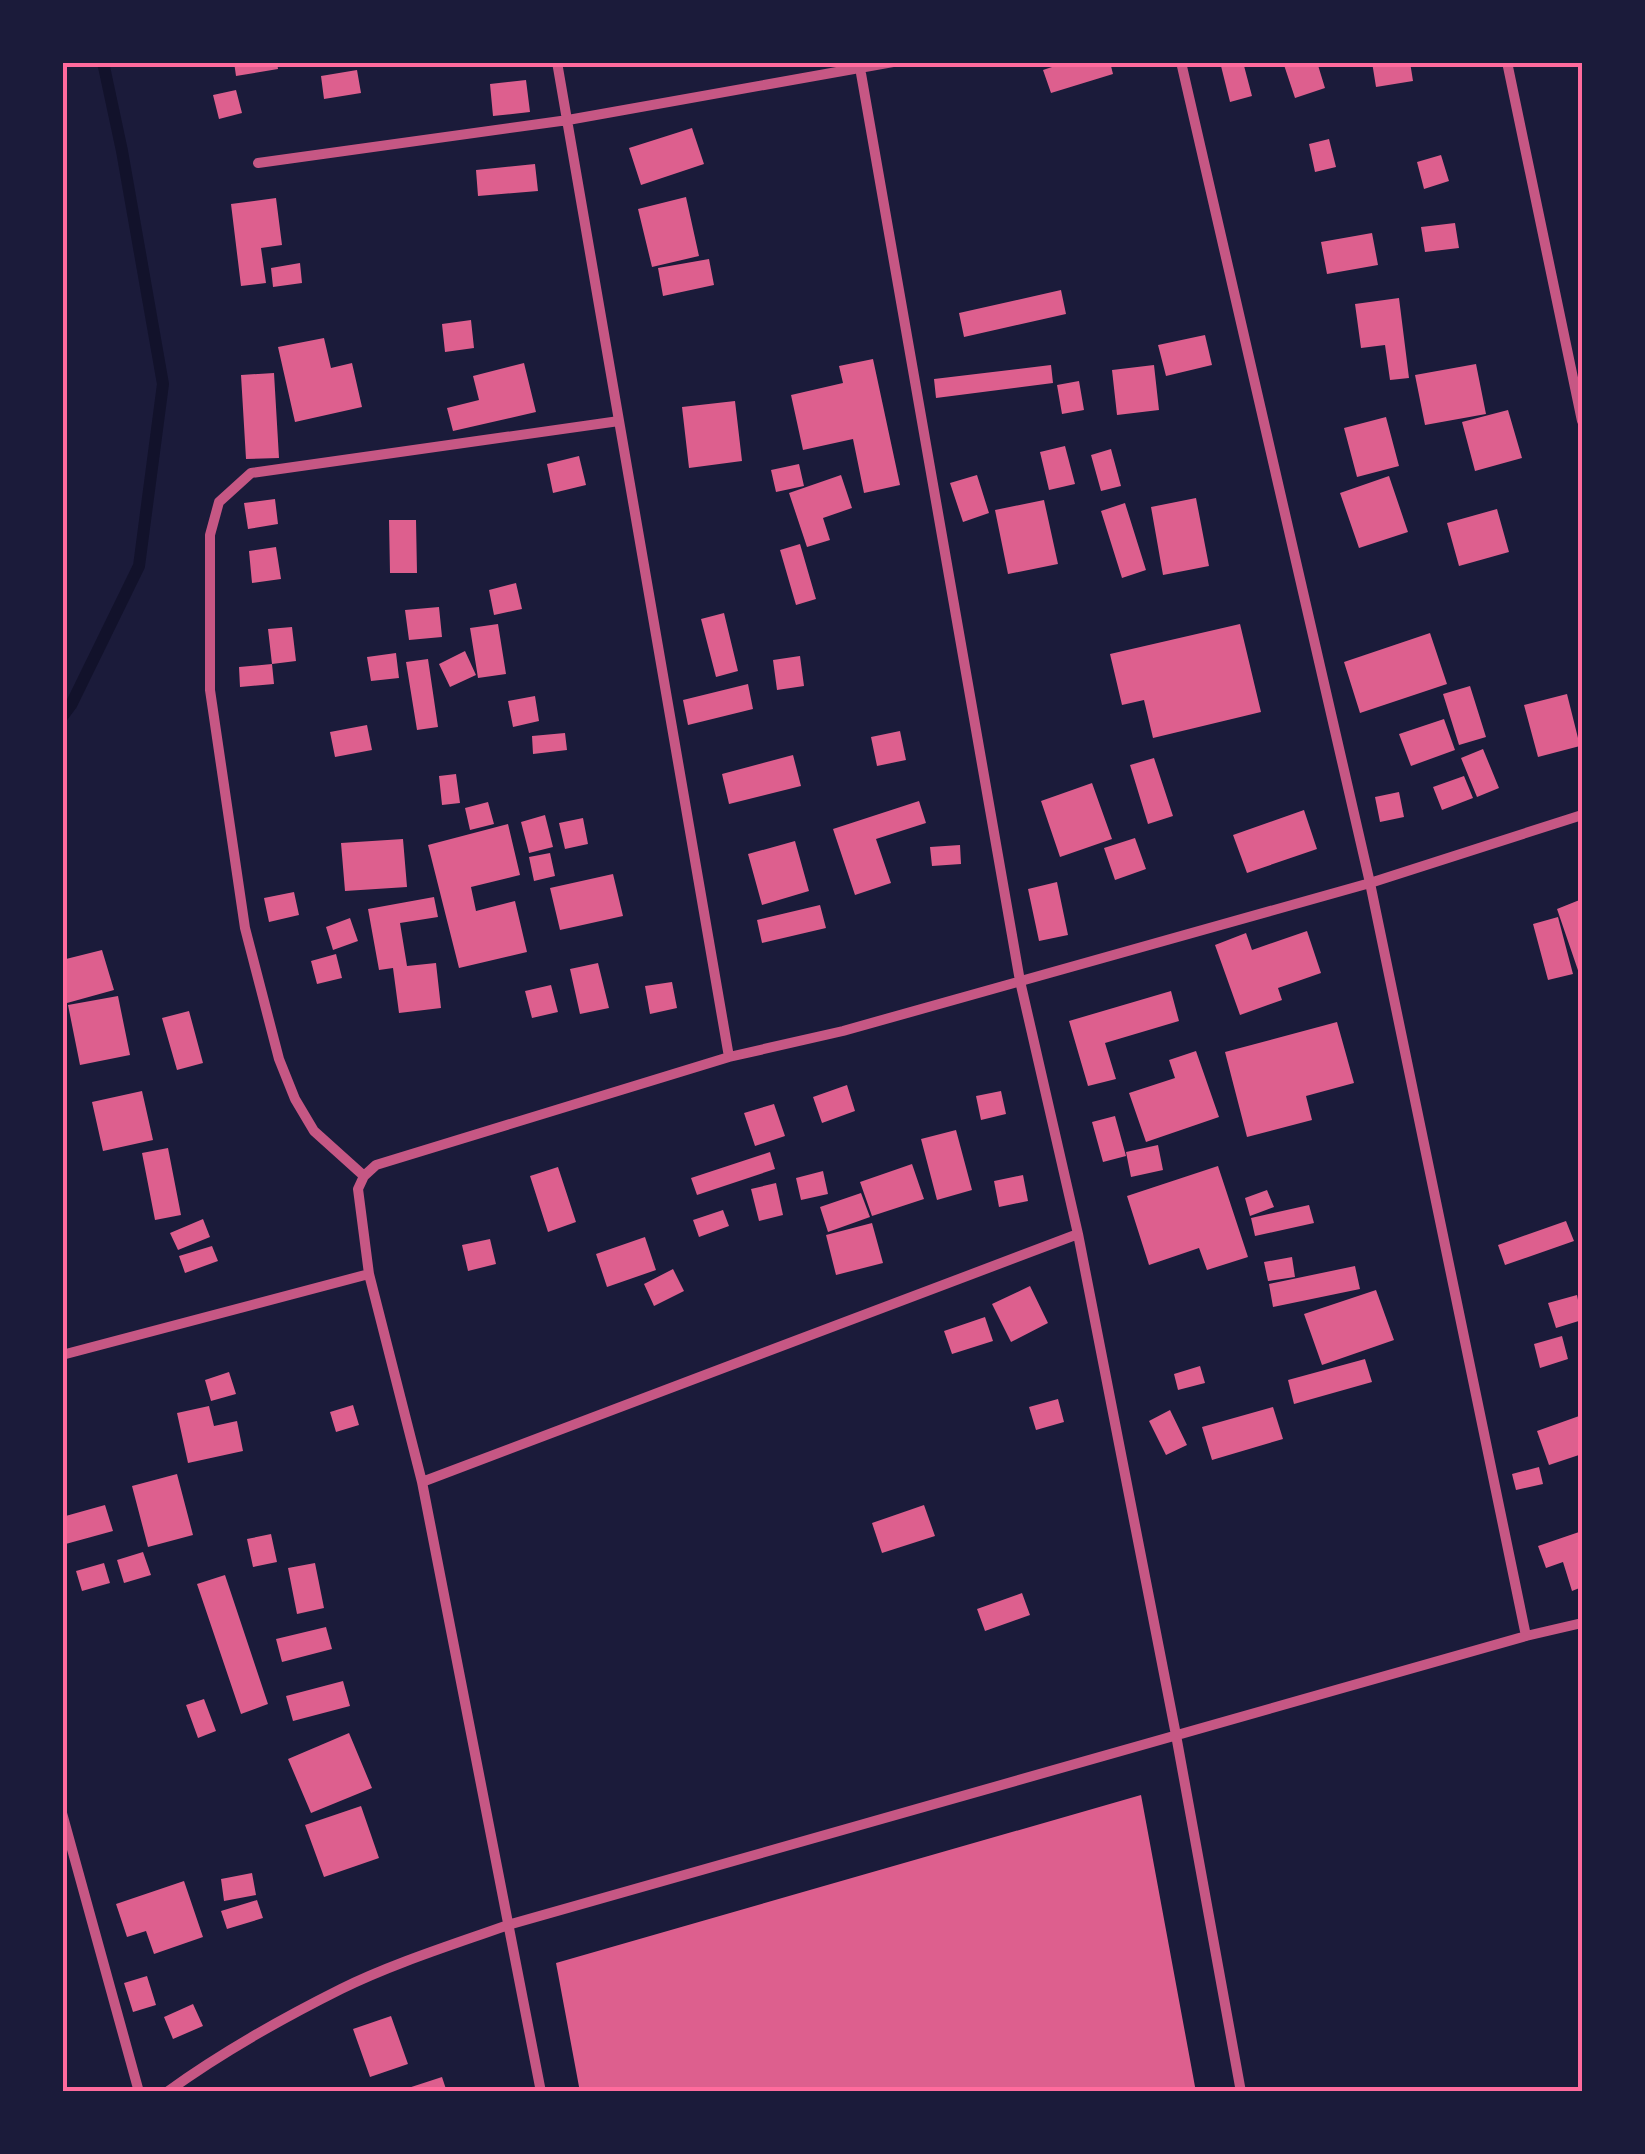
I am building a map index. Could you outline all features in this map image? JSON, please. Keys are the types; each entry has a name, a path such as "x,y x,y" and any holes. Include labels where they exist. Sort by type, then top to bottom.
{"street":[{"path":"557,62 729,1058"},
{"path":"258,163 568,120 859,65 893,62"},
{"path":"1181,62 1370,883 1526,1636"},
{"path":"1507,62 1582,421"},
{"path":"859,65 1020,981 1078,1234 1241,2092"},
{"path":"364,1176 314,1131 295,1099 279,1059 245,928 210,690 210,535 219,502 251,473 620,421"},
{"path":"540,2092 422,1482 369,1274 358,1189 364,1176 376,1165 729,1058 843,1031 1370,883 1582,815"},
{"path":"422,1482 1078,1234"},
{"path":"62,1355 369,1274"},
{"path":"167,2092 262,2031 344,1988 508,1925 1582,1623"},
{"path":"62,1813 138,2092"}],"building":[{"path":"234,62 277,62 278,69 236,76"},
{"path":"1067,62 1110,62 1113,74 1051,93 1043,70"},
{"path":"1220,62 1243,62 1252,96 1230,102"},
{"path":"1283,62 1317,62 1325,88 1295,98"},
{"path":"1372,62 1410,62 1413,81 1376,87"},
{"path":"357,70 361,93 324,99 321,76"},
{"path":"526,80 530,112 493,116 490,84"},
{"path":"236,90 242,113 219,119 213,95"},
{"path":"692,128 704,164 641,185 629,148"},
{"path":"1329,139 1336,167 1315,172 1309,144"},
{"path":"1441,155 1449,181 1424,189 1417,162"},
{"path":"535,164 538,191 478,196 476,170"},
{"path":"686,197 699,256 652,267 638,209"},
{"path":"276,198 282,245 261,248 266,283 241,286 231,204"},
{"path":"1455,223 1459,248 1425,252 1421,227"},
{"path":"1372,233 1378,265 1327,274 1321,242"},
{"path":"709,259 714,285 663,296 658,268"},
{"path":"300,263 302,283 273,287 271,268"},
{"path":"1061,290 1066,314 964,337 959,313"},
{"path":"1399,298 1409,378 1390,380 1385,345 1361,348 1355,304"},
{"path":"471,320 474,348 445,352 442,324"},
{"path":"1205,335 1212,365 1166,376 1158,345"},
{"path":"324,338 331,368 352,363 362,407 295,422 278,347"},
{"path":"873,359 900,485 864,493 853,439 803,450 791,395 843,383 839,366"},
{"path":"524,363 536,412 453,431 447,408 479,400 473,376"},
{"path":"1476,364 1486,414 1425,425 1415,375"},
{"path":"1051,365 1053,383 936,398 934,379"},
{"path":"1154,365 1159,410 1117,415 1112,370"},
{"path":"274,373 279,458 246,459 241,375"},
{"path":"1079,381 1084,410 1062,414 1057,385"},
{"path":"735,401 742,461 689,468 682,407"},
{"path":"1508,410 1522,458 1475,471 1462,422"},
{"path":"1386,417 1399,466 1357,477 1344,428"},
{"path":"1065,446 1075,484 1049,490 1040,452"},
{"path":"1111,449 1121,486 1101,491 1091,455"},
{"path":"579,456 586,485 553,493 547,464"},
{"path":"799,464 804,486 776,492 771,470"},
{"path":"841,475 852,508 823,518 830,540 807,547 789,493"},
{"path":"977,475 989,513 963,522 950,483"},
{"path":"1389,476 1408,532 1359,548 1340,493"},
{"path":"1196,498 1209,566 1163,575 1151,507"},
{"path":"275,499 278,524 248,529 244,503"},
{"path":"1044,500 1058,564 1008,574 995,510"},
{"path":"1125,503 1146,570 1122,578 1101,511"},
{"path":"1497,509 1509,552 1459,566 1447,523"},
{"path":"389,520 416,520 417,573 390,573"},
{"path":"800,544 816,599 796,605 780,550"},
{"path":"276,547 281,579 252,583 249,551"},
{"path":"516,583 522,609 494,615 489,590"},
{"path":"439,607 442,637 409,640 405,610"},
{"path":"724,613 738,671 716,677 701,619"},
{"path":"498,624 506,674 478,678 470,628"},
{"path":"1240,624 1261,712 1153,738 1144,700 1122,705 1110,654"},
{"path":"292,627 296,661 272,664 268,629"},
{"path":"1430,633 1447,684 1360,713 1344,662"},
{"path":"465,651 476,675 450,687 439,664"},
{"path":"396,653 399,678 371,681 367,657"},
{"path":"800,656 804,686 777,690 773,660"},
{"path":"428,659 438,727 417,730 406,662"},
{"path":"272,664 274,684 240,687 239,667"},
{"path":"748,684 753,709 688,725 683,700"},
{"path":"1470,686 1486,737 1459,745 1443,694"},
{"path":"1567,694 1580,746 1538,757 1524,705"},
{"path":"535,696 539,721 513,727 508,701"},
{"path":"1444,719 1455,750 1411,766 1399,734"},
{"path":"367,725 372,750 335,757 330,732"},
{"path":"900,731 906,760 877,766 871,737"},
{"path":"565,733 567,750 533,754 532,736"},
{"path":"1483,749 1499,788 1477,797 1461,758"},
{"path":"793,755 801,786 729,804 722,774"},
{"path":"1154,758 1173,816 1148,824 1130,765"},
{"path":"456,774 460,803 442,805 439,776"},
{"path":"1464,776 1473,798 1442,810 1433,787"},
{"path":"1092,783 1112,839 1060,857 1041,801"},
{"path":"1399,792 1404,817 1380,822 1375,797"},
{"path":"919,801 926,823 876,839 891,883 855,895 833,829"},
{"path":"488,802 494,824 470,830 465,808"},
{"path":"1304,810 1317,849 1247,873 1233,835"},
{"path":"545,815 553,847 529,853 521,822"},
{"path":"583,818 588,844 565,849 559,823"},
{"path":"508,824 520,875 471,887 476,911 515,901 527,952 459,968 428,845"},
{"path":"1135,838 1146,869 1115,880 1104,848"},
{"path":"403,839 407,887 345,891 341,843"},
{"path":"795,841 809,891 762,905 748,854"},
{"path":"960,845 961,864 932,866 930,847"},
{"path":"550,853 555,876 534,881 529,857"},
{"path":"613,874 623,916 560,930 550,888"},
{"path":"1057,882 1068,935 1039,941 1028,889"},
{"path":"294,892 299,915 269,922 264,898"},
{"path":"434,897 438,917 400,923 407,966 436,963 441,1008 399,1013 393,968 379,970 368,909"},
{"path":"1582,899 1582,982 1557,909"},
{"path":"820,905 826,928 762,943 757,920"},
{"path":"1558,917 1573,974 1548,980 1533,924"},
{"path":"350,918 358,941 333,950 326,927"},
{"path":"1307,931 1321,973 1278,988 1282,1000 1240,1015 1215,945 1246,933 1252,950"},
{"path":"102,950 114,990 67,1003 62,987 62,960"},
{"path":"336,954 342,978 317,984 311,961"},
{"path":"598,963 609,1008 580,1014 570,969"},
{"path":"672,982 677,1008 650,1014 645,986"},
{"path":"551,985 558,1012 532,1018 525,991"},
{"path":"1171,991 1179,1021 1105,1043 1116,1079 1088,1086 1069,1021"},
{"path":"118,996 130,1055 80,1065 68,1005"},
{"path":"189,1011 203,1063 177,1070 162,1018"},
{"path":"1337,1022 1354,1083 1306,1096 1312,1120 1247,1137 1225,1052"},
{"path":"1196,1051 1219,1117 1146,1142 1129,1093 1175,1078 1169,1060"},
{"path":"847,1085 855,1111 822,1123 813,1097"},
{"path":"142,1091 153,1140 103,1151 92,1102"},
{"path":"1001,1091 1006,1114 981,1120 976,1096"},
{"path":"774,1104 785,1136 755,1146 744,1113"},
{"path":"1115,1116 1126,1156 1103,1162 1092,1122"},
{"path":"956,1130 972,1190 937,1200 921,1139"},
{"path":"1158,1145 1163,1170 1131,1177 1126,1152"},
{"path":"168,1148 181,1215 155,1220 142,1153"},
{"path":"770,1152 775,1169 697,1195 691,1178"},
{"path":"912,1164 924,1199 872,1216 860,1182"},
{"path":"1218,1166 1248,1257 1207,1270 1199,1248 1149,1265 1127,1196"},
{"path":"558,1167 576,1222 548,1232 530,1176"},
{"path":"823,1171 828,1194 801,1200 796,1178"},
{"path":"1023,1175 1028,1201 999,1207 994,1181"},
{"path":"776,1183 783,1215 759,1221 751,1189"},
{"path":"1267,1190 1274,1207 1250,1216 1245,1198"},
{"path":"861,1193 870,1217 828,1232 820,1207"},
{"path":"1309,1205 1314,1223 1255,1236 1251,1218"},
{"path":"723,1210 729,1226 699,1237 693,1220"},
{"path":"203,1219 210,1237 178,1250 170,1233"},
{"path":"1566,1221 1574,1241 1505,1265 1498,1245"},
{"path":"872,1223 883,1263 836,1275 826,1235"},
{"path":"645,1237 656,1270 607,1287 596,1254"},
{"path":"490,1239 496,1264 468,1271 462,1245"},
{"path":"212,1246 218,1261 185,1273 179,1256"},
{"path":"1292,1257 1295,1277 1268,1281 1264,1262"},
{"path":"1355,1266 1360,1289 1273,1307 1269,1284"},
{"path":"673,1269 684,1291 654,1306 644,1284"},
{"path":"1030,1286 1048,1323 1011,1342 992,1304"},
{"path":"1376,1290 1394,1340 1322,1365 1304,1314"},
{"path":"1577,1295 1582,1320 1556,1328 1548,1303"},
{"path":"985,1317 993,1341 952,1354 944,1331"},
{"path":"1562,1336 1568,1359 1540,1368 1534,1344"},
{"path":"1365,1359 1372,1382 1294,1404 1288,1380"},
{"path":"1200,1366 1205,1383 1178,1390 1174,1374"},
{"path":"229,1372 236,1394 211,1401 205,1380"},
{"path":"1058,1399 1064,1422 1036,1430 1029,1407"},
{"path":"353,1405 359,1425 336,1432 330,1412"},
{"path":"209,1406 214,1426 237,1421 243,1451 188,1463 177,1413"},
{"path":"1273,1407 1283,1439 1212,1460 1202,1427"},
{"path":"1170,1410 1187,1445 1166,1455 1149,1421"},
{"path":"1582,1415 1582,1454 1549,1465 1537,1431"},
{"path":"1539,1467 1543,1484 1516,1490 1512,1474"},
{"path":"177,1474 193,1535 148,1547 132,1486"},
{"path":"105,1505 113,1531 62,1545 62,1517"},
{"path":"924,1505 935,1536 882,1553 872,1523"},
{"path":"1582,1531 1582,1587 1572,1591 1563,1562 1546,1568 1538,1546"},
{"path":"271,1534 277,1562 253,1567 247,1539"},
{"path":"143,1552 151,1575 124,1583 117,1560"},
{"path":"104,1563 110,1583 82,1591 76,1571"},
{"path":"315,1563 324,1608 297,1614 288,1568"},
{"path":"225,1575 268,1704 241,1714 197,1584"},
{"path":"1022,1593 1030,1615 985,1631 977,1609"},
{"path":"326,1627 332,1649 282,1662 276,1639"},
{"path":"343,1681 350,1706 293,1721 286,1696"},
{"path":"204,1699 216,1731 198,1738 186,1705"},
{"path":"349,1733 372,1788 311,1813 288,1759"},
{"path":"1141,1795 1196,2092 580,2092 556,1963"},
{"path":"361,1806 379,1858 324,1877 305,1825"},
{"path":"252,1873 256,1895 224,1901 221,1879"},
{"path":"184,1881 203,1937 154,1954 146,1931 127,1937 116,1904"},
{"path":"257,1900 263,1918 227,1929 221,1911"},
{"path":"147,1976 156,2005 133,2012 124,1983"},
{"path":"193,2004 203,2026 173,2039 164,2017"},
{"path":"391,2016 408,2064 370,2077 353,2029"},
{"path":"442,2077 447,2092 399,2091"}],"waterway":[{"path":"62,717 139,566 163,384 103,62"}]}
